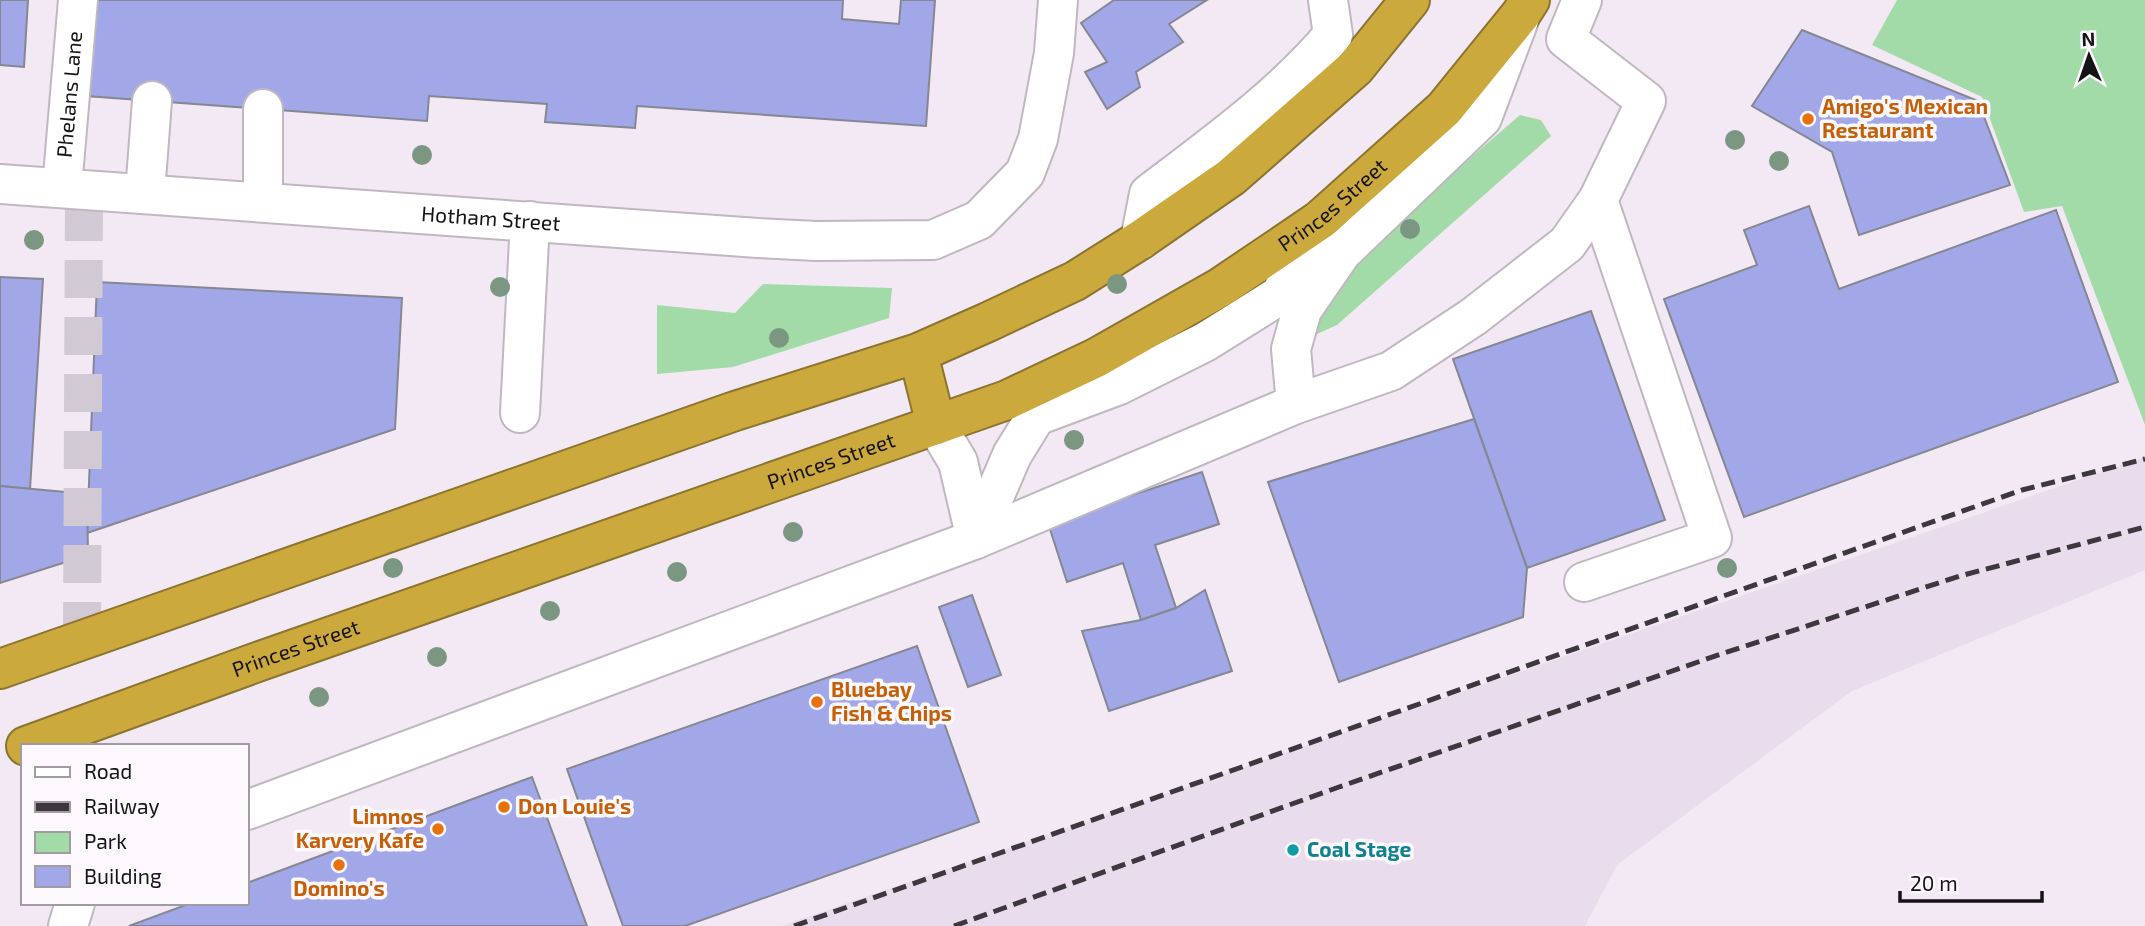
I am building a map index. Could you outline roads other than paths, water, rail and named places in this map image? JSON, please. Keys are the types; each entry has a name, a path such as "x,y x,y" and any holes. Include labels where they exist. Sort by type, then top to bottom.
{"highway":[{"path":"0,669 735,411 918,354 1074,281 1140,240 1231,177 1354,68 1410,0"},
{"name":"Princes Street","path":"29,744 1007,400 1096,358 1221,287 1320,220 1444,110 1526,7"},
{"path":"918,354 936,425"}],"street":[{"name":"Phelans Lane","path":"62,187 78,0"},
{"name":"Hotham Street","path":"0,184 758,238 933,240 979,220 1025,173 1038,139 1054,53 1058,0"},
{"path":"1140,240 1149,194 1246,117 1315,57 1333,35 1328,0"},
{"path":"248,810 976,539 1296,404 1391,371 1473,317 1567,244 1598,200 1646,101 1566,39 1582,0"},
{"path":"1296,404 1291,349 1303,310 1342,253 1482,118 1526,7"},
{"path":"145,193 152,101"},
{"path":"263,109 263,202"},
{"path":"1584,582 1712,538 1598,200"},
{"path":"520,413 530,220"},
{"path":"976,539 1012,455 1036,416 1131,379 1205,342 1280,295 1320,220"},
{"path":"936,425 958,462 976,539"},
{"path":"68,926 74,905"}],"tunnel":[{"path":"82,640 84,188"}],"railway":[{"path":"794,926 2022,490 2145,459"},
{"path":"954,926 1339,787 1721,654 1960,576 2145,527"}],"place":[{"name":"Amigo's Mexican Restaurant","path":"1808,119"},
{"name":"Bluebay Fish & Chips","path":"817,702"},
{"name":"Don Louie's","path":"504,807"},
{"name":"Limnos Karvery Kafe","path":"438,829"},
{"name":"Coal Stage","path":"1293,850"},
{"name":"Domino's","path":"339,865"}]}
